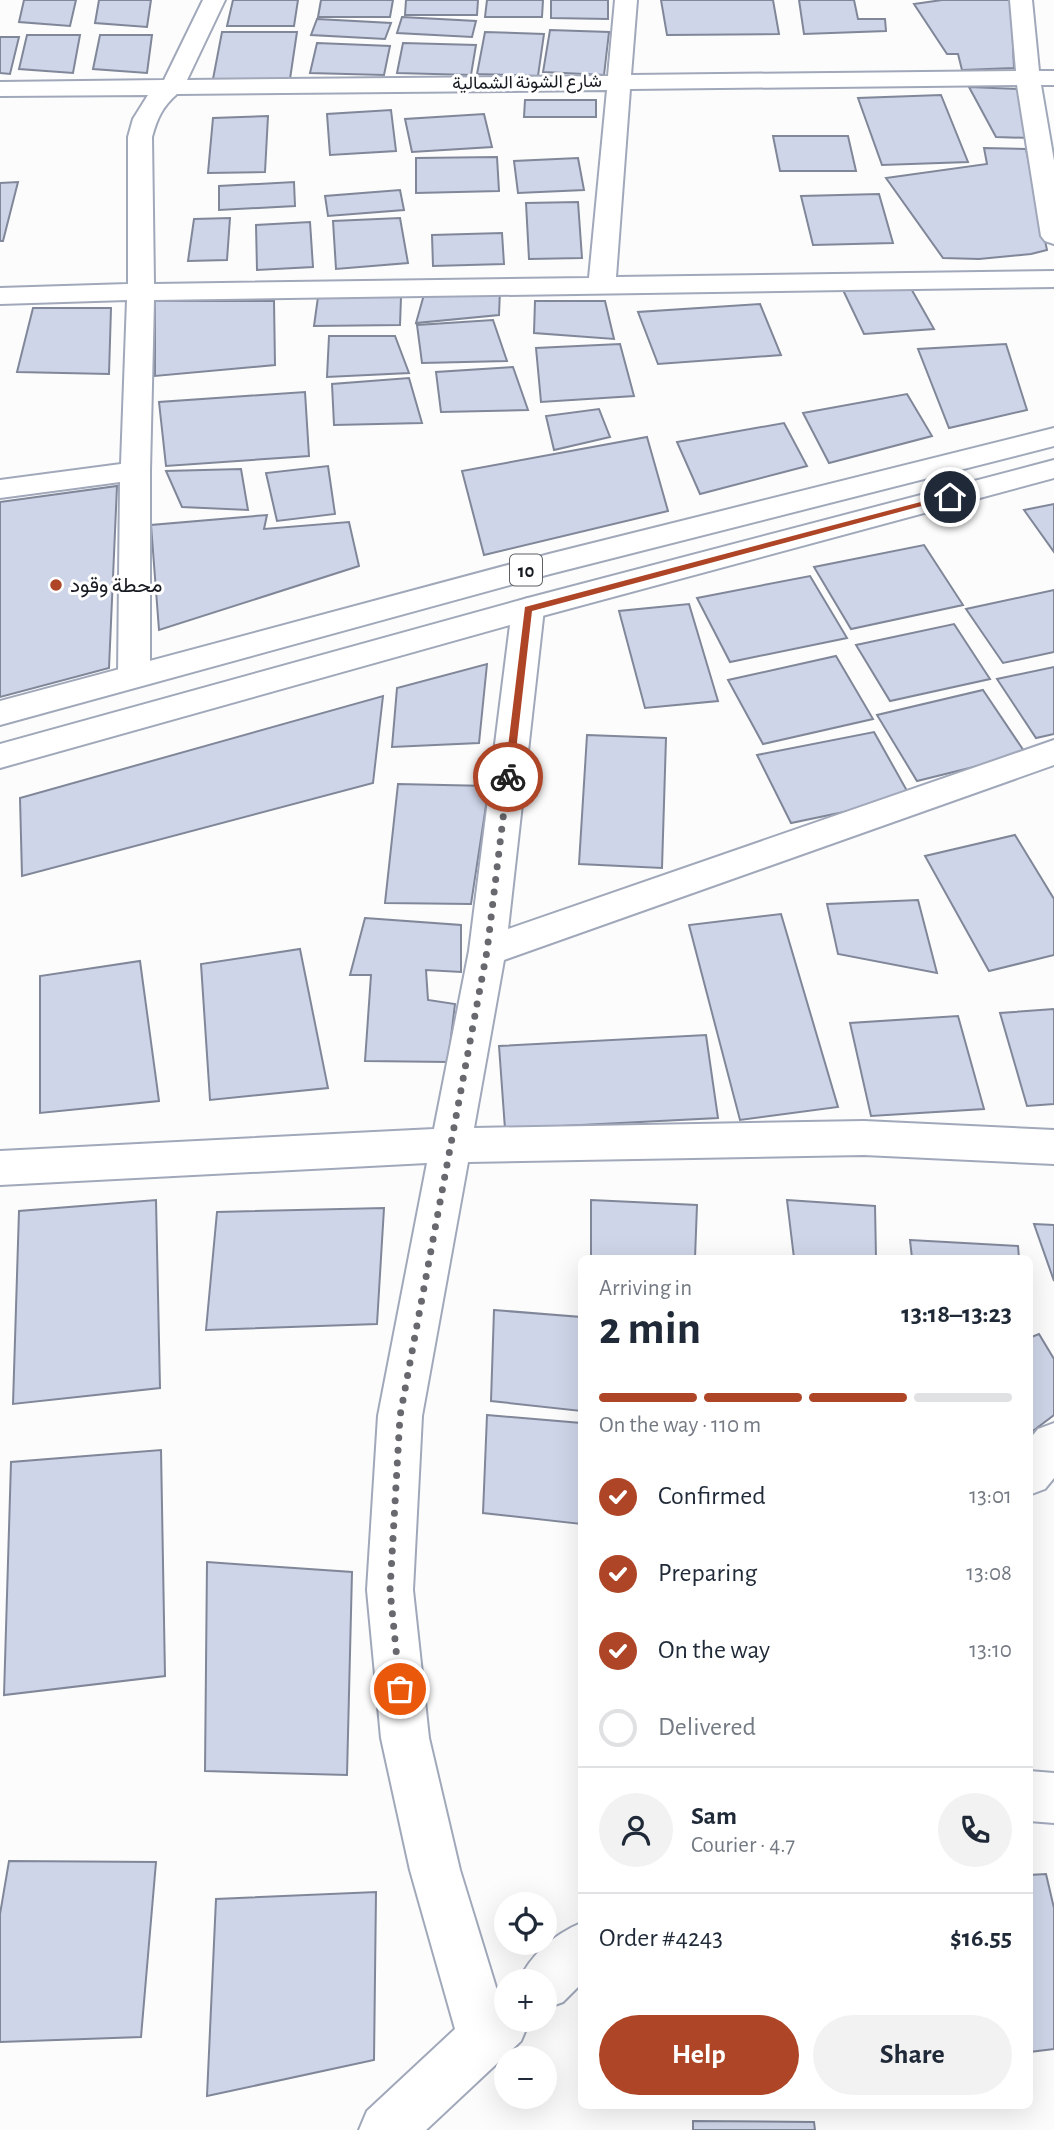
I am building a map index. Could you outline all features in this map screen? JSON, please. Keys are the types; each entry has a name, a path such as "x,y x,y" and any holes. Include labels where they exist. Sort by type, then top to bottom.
{"main road":[{"path":"134,676 135,471 141,292 140,136 145,119 156,100 173,85 214,0"},
{"path":"602,285 626,0"},
{"path":"1021,0 1028,78 1054,236"},
{"name":"شارع الشونة الشمالية","path":"0,89 173,85 1054,78"},
{"path":"0,296 1054,279"},
{"name":"10","path":"0,713 549,564 1054,437"},
{"name":"10","path":"0,756 528,609 1054,469"},
{"path":"0,489 135,471"},
{"path":"494,2025 435,1870 405,1738 390,1590 400,1416 487,951 528,609"},
{"path":"487,951 1054,752"},
{"path":"0,1168 452,1145 863,1138 1054,1147"},
{"path":"1033,1469 1054,1444"},
{"path":"1033,1796 1054,1798"},
{"path":"557,1971 578,1952"},
{"path":"386,2130 494,2029"}],"building":[{"path":"24,0 76,0 70,26 19,22"},
{"path":"99,0 151,0 147,27 95,23"},
{"path":"233,0 298,0 294,26 227,26"},
{"path":"321,0 393,0 390,17 318,17"},
{"path":"406,0 478,0 477,15 405,15"},
{"path":"487,0 543,0 542,17 485,17"},
{"path":"551,0 608,0 608,19 551,18"},
{"path":"661,0 773,0 779,34 667,35"},
{"path":"799,0 854,0 858,19 885,19 886,31 804,34"},
{"path":"942,0 1011,0 1014,68 962,70 958,54 947,54 914,4"},
{"path":"402,17 476,21 472,37 397,33"},
{"path":"317,19 391,23 385,39 311,35"},
{"path":"550,30 609,32 604,75 543,72"},
{"path":"222,32 297,32 290,79 213,79"},
{"path":"485,32 544,34 538,76 477,74"},
{"path":"27,35 80,35 73,73 19,69"},
{"path":"100,35 152,35 147,73 93,69"},
{"path":"0,37 19,37 10,74 0,73"},
{"path":"317,43 390,46 384,75 310,73"},
{"path":"403,43 476,45 471,75 397,73"},
{"path":"969,87 1020,89 1030,138 996,137"},
{"path":"941,95 968,162 882,165 858,98"},
{"path":"525,100 596,100 596,117 524,117"},
{"path":"391,110 396,151 330,155 327,114"},
{"path":"484,114 492,147 412,152 405,119"},
{"path":"268,116 265,172 208,173 213,118"},
{"path":"773,136 848,136 856,171 780,171"},
{"path":"984,148 1026,149 1047,250 979,259 943,258 886,178 987,164"},
{"path":"497,157 499,191 416,193 416,158"},
{"path":"578,158 584,190 518,193 514,161"},
{"path":"18,182 3,241 0,241 0,183"},
{"path":"294,182 295,206 219,210 219,186"},
{"path":"400,190 404,210 328,216 325,196"},
{"path":"879,194 893,243 813,245 801,196"},
{"path":"578,202 582,258 529,259 526,203"},
{"path":"230,218 227,260 188,261 194,219"},
{"path":"400,218 408,263 336,269 333,221"},
{"path":"310,222 313,267 257,270 256,225"},
{"path":"502,233 504,264 433,266 432,235"},
{"path":"909,285 934,329 864,334 842,288"},
{"path":"500,290 499,315 416,323 425,291"},
{"path":"318,297 401,297 400,325 314,326"},
{"path":"155,301 274,301 275,365 155,376"},
{"path":"535,301 605,301 614,339 534,333"},
{"path":"760,304 781,355 658,364 638,312"},
{"path":"33,308 111,308 109,374 17,372"},
{"path":"493,320 507,361 422,363 417,325"},
{"path":"329,336 395,336 409,373 327,377"},
{"path":"620,344 634,396 541,402 536,348"},
{"path":"1006,344 1027,410 949,428 918,349"},
{"path":"513,367 528,410 441,412 436,372"},
{"path":"409,378 422,423 334,425 332,384"},
{"path":"305,392 309,456 166,466 159,402"},
{"path":"907,394 932,436 829,463 803,413"},
{"path":"599,409 610,437 554,450 546,416"},
{"path":"784,423 807,466 700,494 677,442"},
{"path":"647,437 668,511 484,555 462,471"},
{"path":"328,466 335,514 277,521 266,473"},
{"path":"241,469 248,510 182,507 166,471"},
{"name":"محطة وقود","path":"117,486 109,668 0,697 0,502"},
{"path":"1054,504 1054,552 1024,510"},
{"path":"267,515 264,529 349,522 359,566 159,630 151,525"},
{"path":"924,545 963,605 851,629 814,567"},
{"path":"810,576 847,638 730,662 697,598"},
{"path":"1054,590 1054,652 1003,663 966,609"},
{"path":"689,604 718,701 645,708 619,611"},
{"path":"954,624 990,679 890,701 856,645"},
{"path":"836,656 873,719 763,744 728,680"},
{"path":"487,664 479,743 392,747 397,688"},
{"path":"1054,667 1054,734 1036,738 997,679"},
{"path":"983,690 1026,754 917,781 877,715"},
{"path":"383,696 373,783 22,876 20,798"},
{"path":"874,732 911,798 791,823 757,755"},
{"path":"587,735 666,738 662,868 579,864"},
{"path":"398,784 489,786 471,904 385,903"},
{"path":"1015,835 1054,899 1054,955 989,971 925,856"},
{"path":"918,900 937,973 838,954 827,904"},
{"path":"781,914 838,1107 740,1120 689,925"},
{"path":"365,918 461,925 461,972 426,970 428,1000 455,1004 448,1062 365,1061 371,975 350,975"},
{"path":"300,949 328,1088 210,1100 201,964"},
{"path":"140,961 159,1101 40,1113 40,976"},
{"path":"1054,1009 1054,1104 1027,1106 1000,1013"},
{"path":"958,1016 984,1109 871,1116 850,1023"},
{"path":"706,1035 718,1118 505,1129 499,1046"},
{"path":"156,1200 160,1388 13,1404 19,1211"},
{"path":"591,1200 697,1205 695,1255 591,1255"},
{"path":"787,1200 875,1206 876,1255 794,1255"},
{"path":"384,1208 377,1324 206,1330 217,1212"},
{"path":"1034,1224 1054,1225 1054,1281"},
{"path":"910,1240 1018,1246 1019,1255 912,1255"},
{"path":"494,1310 578,1317 578,1411 491,1401"},
{"path":"1039,1334 1054,1359 1054,1415 1033,1431 1033,1336"},
{"path":"487,1415 578,1423 578,1524 483,1513"},
{"path":"161,1450 165,1676 4,1695 11,1462"},
{"path":"207,1562 352,1572 347,1775 205,1771"},
{"path":"9,1861 156,1862 141,2037 0,2042 0,1914"},
{"path":"1046,1874 1054,1908 1054,2049 1033,2052 1033,1875"},
{"path":"376,1892 374,2060 207,2096 216,1899"},
{"path":"693,2121 814,2122 815,2130 693,2130"}],"way so far":[{"path":"400,1689 390,1590 400,1416 487,951 508,777"}],"place":[{"name":"محطة وقود","path":"56,585"}],"route":[{"path":"508,777 528,609 950,497"}]}
